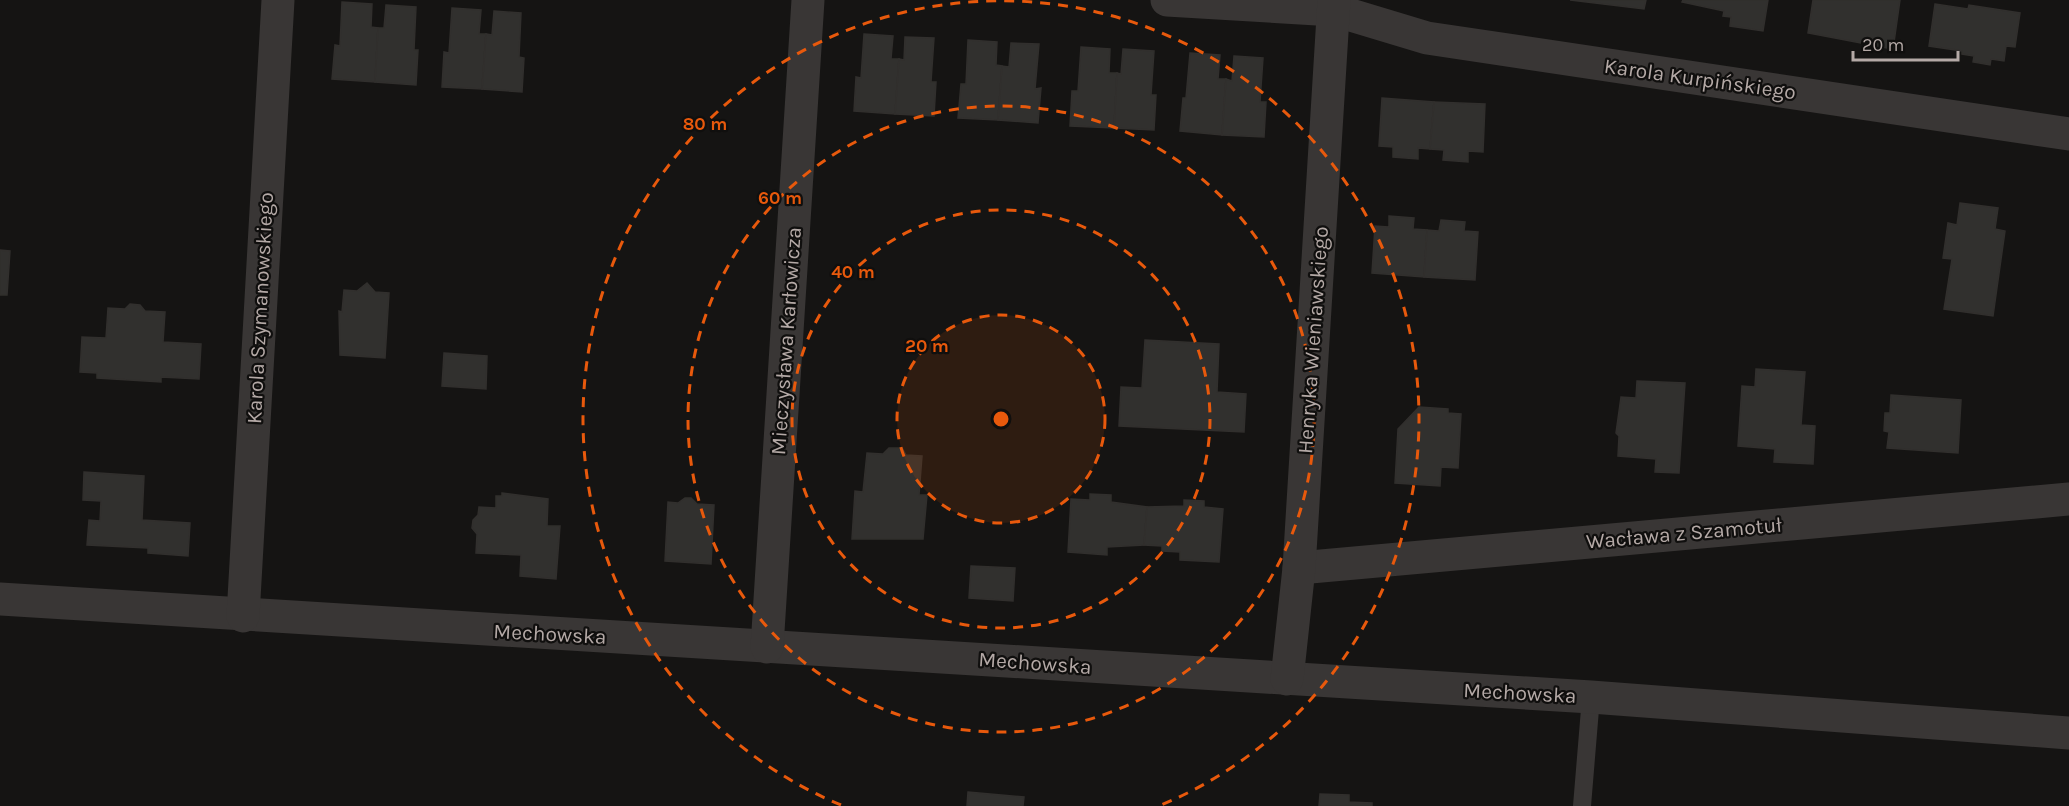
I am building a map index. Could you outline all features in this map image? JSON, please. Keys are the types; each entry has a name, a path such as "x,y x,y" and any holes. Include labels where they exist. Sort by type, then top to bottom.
{"street":[{"name":"Karola Szymanowskiego","path":"243,616 278,0"},
{"name":"Mieczysława Karłowicza","path":"767,647 808,0"},
{"name":"Karola Kurpińskiego","path":"1167,0 1334,5 1427,38 2069,134"},
{"name":"Henryka Wieniawskiego","path":"1287,679 1299,568 1334,5"},
{"name":"Wacława z Szamotuł","path":"1299,568 2069,499"},
{"name":"Mechowska","path":"0,599 243,616 1591,697 2069,733"}],"lane":[{"path":"1582,806 1591,697"}],"building":[{"path":"1570,0 1646,0 1644,9"},
{"path":"1683,0 1768,0 1763,31 1730,26 1731,17 1723,16 1724,11 1682,2"},
{"path":"1813,0 1900,0 1893,49 1808,33"},
{"path":"342,2 372,4 371,27 378,28 375,82 332,79 335,45 340,46"},
{"path":"1935,4 1968,9 1969,5 2020,13 2015,47 2006,46 2004,61 1991,59 1990,65 1973,62 1974,56 1962,54 1962,51 1929,46"},
{"path":"386,5 416,7 414,50 418,50 416,85 375,82 378,28 384,28"},
{"path":"452,8 481,10 479,34 486,34 482,89 442,87 444,52 449,53"},
{"path":"494,11 521,13 519,57 524,58 522,92 482,89 486,34 492,35"},
{"path":"864,34 893,36 891,59 899,59 895,114 854,111 856,77 861,78"},
{"path":"905,37 934,38 931,82 936,82 934,116 895,114 899,59 904,60"},
{"path":"968,40 997,42 996,65 1002,66 998,120 958,118 961,84 966,84"},
{"path":"1011,43 1039,44 1035,89 1041,88 1038,123 998,120 1002,66 1009,67"},
{"path":"1081,47 1110,49 1109,73 1117,73 1114,128 1070,126 1072,91 1078,91"},
{"path":"1123,49 1154,51 1151,95 1156,95 1154,130 1114,128 1117,73 1121,74"},
{"path":"1190,53 1220,55 1218,79 1226,79 1222,135 1180,131"},
{"path":"1234,56 1263,58 1260,102 1266,102 1264,137 1222,135 1226,79 1232,81"},
{"path":"1382,98 1434,102 1430,149 1418,148 1418,159 1393,157 1393,147 1379,146"},
{"path":"1434,102 1485,104 1483,152 1468,151 1468,162 1443,160 1444,150 1430,149"},
{"path":"1960,203 1998,208 1995,229 2005,231 1993,316 1944,309 1952,259 1943,258 1948,223 1957,225"},
{"path":"1389,216 1414,218 1413,229 1427,230 1424,277 1372,273 1375,226 1389,227"},
{"path":"1441,220 1465,222 1464,231 1478,232 1475,280 1424,277 1427,230 1439,231"},
{"path":"0,250 10,251 7,295 0,295"},
{"path":"367,283 375,292 389,293 385,358 340,355 339,311 342,312 344,290 357,291"},
{"path":"130,304 140,305 145,311 165,312 163,342 201,344 199,379 161,377 161,382 97,378 97,373 80,372 82,337 106,338 108,308 125,309"},
{"path":"1145,340 1219,344 1217,392 1246,394 1244,432 1119,426 1121,387 1142,388"},
{"path":"444,353 487,356 486,389 442,386"},
{"path":"1756,369 1805,372 1801,425 1815,426 1813,464 1774,462 1775,449 1738,446 1742,386 1755,387"},
{"path":"1637,381 1685,383 1679,473 1655,472 1656,459 1618,456 1619,436 1616,433 1621,397 1636,398"},
{"path":"1891,395 1961,400 1958,453 1887,448 1889,432 1884,431 1885,413 1890,413"},
{"path":"1419,407 1448,409 1448,413 1461,414 1458,468 1441,467 1440,486 1395,483 1398,429"},
{"path":"889,448 902,448 906,455 922,456 919,495 927,495 923,539 852,539 855,491 863,492 867,453 883,454"},
{"path":"84,472 144,476 142,520 190,523 188,556 148,553 148,548 87,545 89,520 100,521 101,501 83,500"},
{"path":"502,493 548,499 547,526 560,526 556,579 520,576 521,555 476,553 477,534 472,528 473,520 478,515 479,507 496,508 496,496 502,496"},
{"path":"1090,494 1111,495 1111,502 1147,507 1144,545 1107,547 1107,555 1068,552 1071,499 1090,500"},
{"path":"685,498 691,498 697,504 714,505 711,564 665,561 668,502 678,503"},
{"path":"1184,500 1204,501 1204,507 1223,509 1219,562 1180,560 1180,552 1162,551 1162,546 1144,545 1147,507 1184,506"},
{"path":"971,566 1015,568 1013,601 969,598"},
{"path":"968,792 1024,797 1023,806 967,806"},
{"path":"1320,794 1349,795 1349,802 1372,803 1372,806 1319,806"}]}
